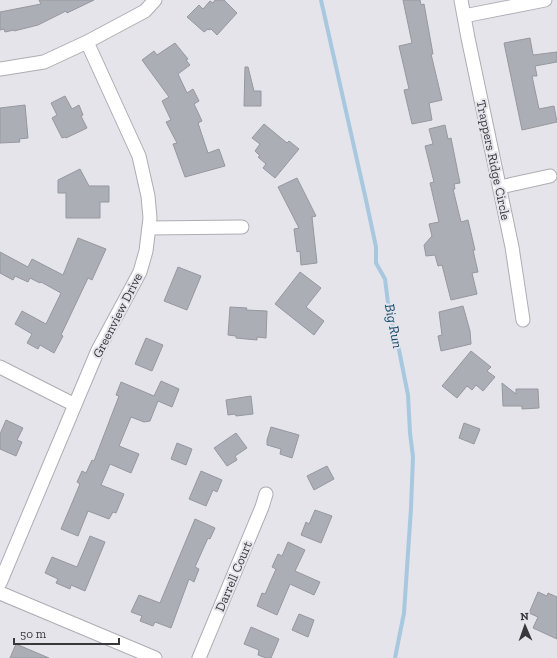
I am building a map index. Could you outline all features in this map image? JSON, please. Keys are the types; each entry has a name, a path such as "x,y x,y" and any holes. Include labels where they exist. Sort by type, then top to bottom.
{"street":[{"path":"0,69 44,62 87,42 145,11 155,0"},
{"name":"Trappers Ridge Circle","path":"461,0 512,247 523,320"},
{"path":"464,16 545,0"},
{"name":"Greenview Drive","path":"0,583 98,350 140,272 150,228 148,196 139,156 87,42"},
{"path":"500,187 550,176"},
{"path":"150,228 242,227"},
{"path":"0,367 75,405"},
{"name":"Darrell Court","path":"199,658 262,507 266,494"},
{"path":"0,593 155,658"}],"building":[{"path":"39,0 94,0 67,13 66,11 38,25 14,31 5,32 4,29 0,30 0,12 41,4"},
{"path":"215,0 224,0 237,13 217,35 211,29 204,32 187,17 199,5 203,9 210,1 213,3"},
{"path":"403,0 420,0 421,5 424,4 433,54 431,54 442,100 429,103 432,120 412,124 404,90 409,89 399,46 412,43"},
{"path":"530,38 533,55 557,52 557,62 535,66 537,76 532,76 539,109 554,106 557,122 522,130 504,43"},
{"path":"175,43 188,59 186,60 190,65 178,74 187,93 193,89 199,101 194,104 202,121 198,123 208,153 219,149 225,166 185,177 173,144 177,143 166,122 171,120 162,101 169,97 142,60 154,51 157,55"},
{"path":"245,67 248,67 254,91 261,91 261,106 244,106"},
{"path":"65,96 72,109 79,105 83,115 81,116 87,128 66,138 62,138 52,118 57,115 51,103"},
{"path":"25,105 28,138 19,139 20,142 0,143 0,108"},
{"path":"264,124 287,143 289,141 299,149 275,178 263,168 266,164 258,157 260,156 255,151 260,144 252,138"},
{"path":"445,125 448,139 451,138 460,183 454,184 455,189 453,189 461,222 468,220 475,250 473,250 478,272 472,273 477,294 451,300 442,265 438,266 435,255 426,256 424,245 432,236 429,224 439,222 430,183 434,182 425,146 433,144 429,129"},
{"path":"80,169 89,186 109,186 109,202 100,202 100,218 66,218 66,193 58,193 58,180"},
{"path":"297,178 316,216 312,217 317,263 301,265 300,251 297,252 294,229 299,228 278,187"},
{"path":"78,238 106,249 92,280 88,278 54,353 40,345 38,349 27,343 32,334 15,324 22,311 46,324 61,293 30,278 28,282 15,276 13,280 0,273 0,252 28,267 32,259 63,275"},
{"path":"178,267 201,276 187,310 164,301"},
{"path":"300,272 321,288 306,307 324,321 314,335 275,304"},
{"path":"463,306 470,331 471,344 441,351 438,336 442,335 439,312"},
{"path":"230,307 247,308 246,310 267,311 266,338 257,337 257,340 236,338 236,336 228,335"},
{"path":"146,338 163,345 152,371 135,364"},
{"path":"471,351 491,367 487,371 495,377 483,391 476,385 472,390 467,386 457,398 442,386"},
{"path":"161,381 179,389 172,407 158,401 150,421 144,422 131,417 119,446 139,454 131,473 110,464 101,485 124,494 116,513 113,512 109,519 88,511 78,536 61,529 80,484 77,482 82,471 86,473 92,460 94,461 119,396 116,395 121,382 154,396"},
{"path":"502,383 516,394 516,389 538,389 539,408 522,409 522,406 503,406"},
{"path":"251,396 253,414 236,416 235,414 228,415 226,400"},
{"path":"6,420 23,428 17,440 22,442 16,456 0,449 0,434"},
{"path":"464,423 480,429 474,444 459,438"},
{"path":"271,427 299,435 292,458 280,454 281,449 267,445"},
{"path":"236,433 247,448 235,456 237,460 227,466 214,448"},
{"path":"177,443 192,449 186,465 171,459"},
{"path":"327,466 334,479 314,490 307,476"},
{"path":"201,471 222,480 217,492 213,490 206,506 189,499"},
{"path":"315,510 332,516 321,543 301,535 306,522 309,524"},
{"path":"195,519 215,528 210,539 208,538 195,567 199,569 194,582 189,579 171,628 155,622 153,626 140,621 142,616 131,612 139,595 160,603"},
{"path":"90,536 105,542 85,591 71,585 70,589 56,583 58,579 45,573 52,557 77,567"},
{"path":"288,542 305,550 295,571 320,582 314,595 290,584 277,615 257,606 262,593 265,594 276,569 272,567 278,554 282,556"},
{"path":"538,592 547,596 548,593 557,597 557,639 533,628 538,617 529,613"},
{"path":"299,614 314,620 308,637 292,630"},
{"path":"251,627 279,639 271,658 258,655 259,650 244,644"},
{"path":"16,644 49,658 10,658"}],"waterway":[{"name":"Big Run","path":"321,0 376,247 376,263 385,279 389,311 397,340 408,395 413,457 411,508 404,613 395,658"}]}
